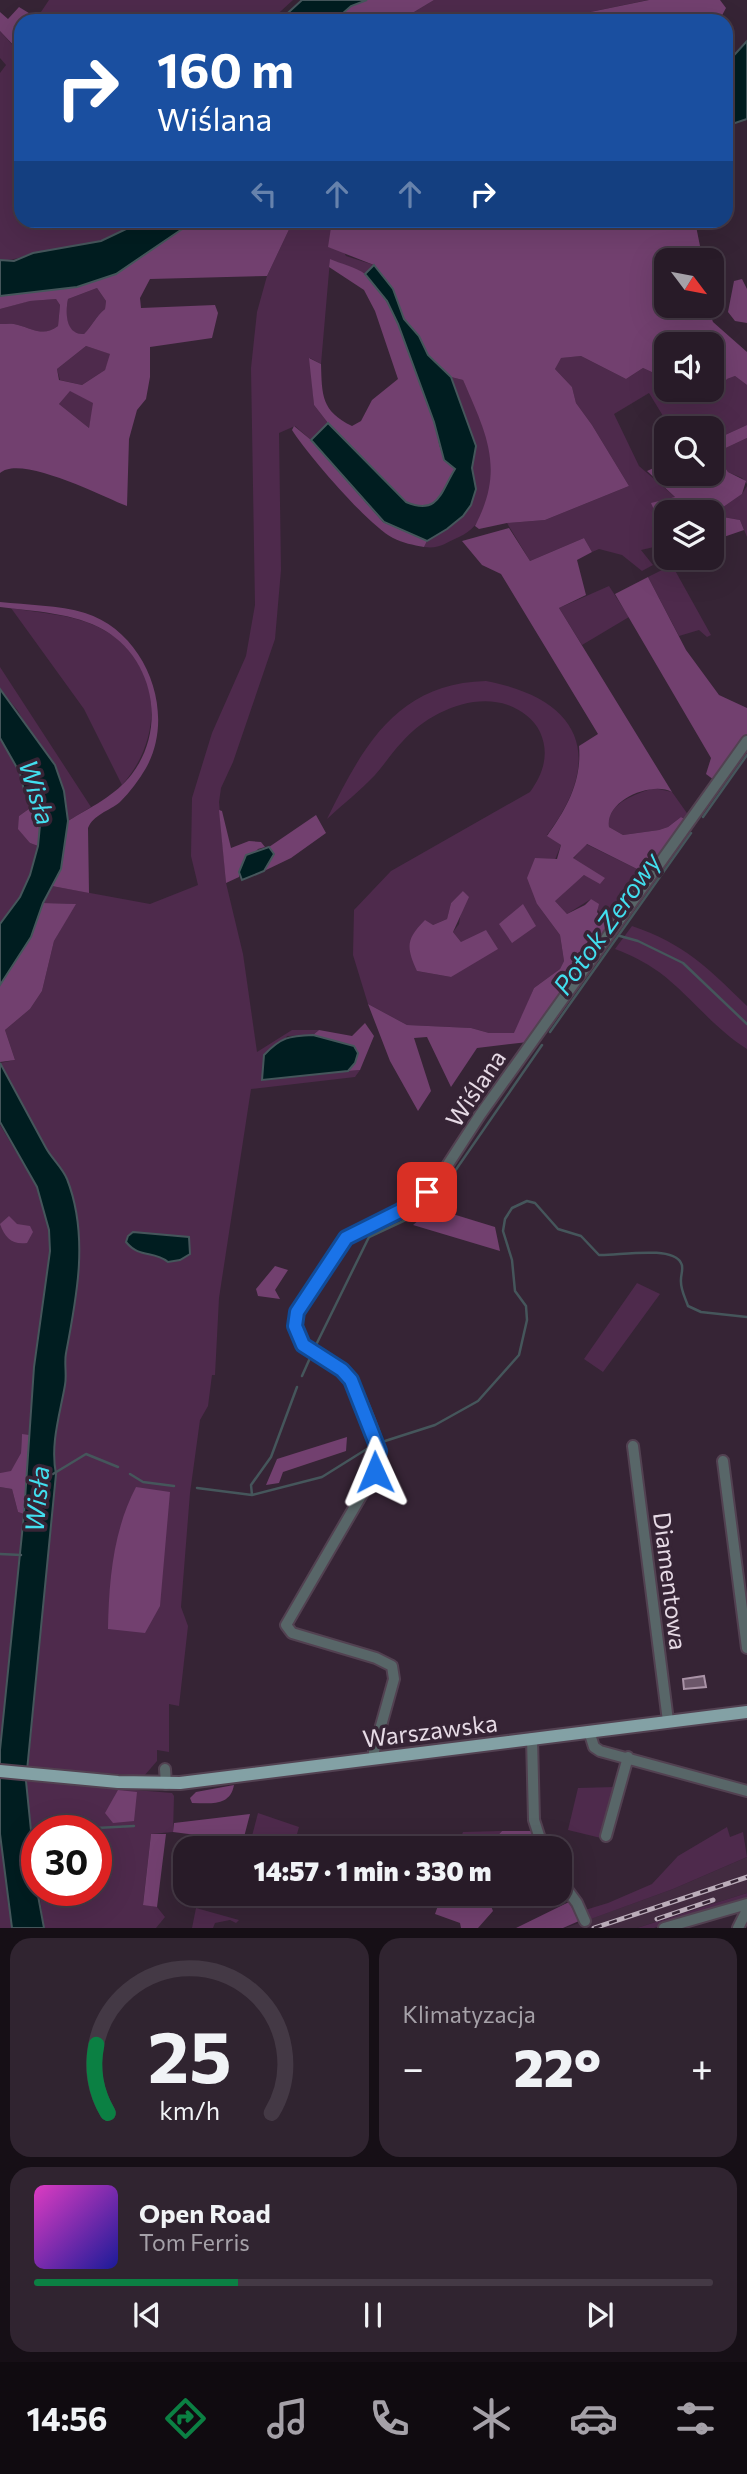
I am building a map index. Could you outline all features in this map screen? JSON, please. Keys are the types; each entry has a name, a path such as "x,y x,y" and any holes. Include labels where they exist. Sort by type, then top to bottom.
{"main road":[{"name":"Warszawska","path":"0,1771 166,1784 747,1712"}],"street":[{"name":"Wiślana","path":"374,1759 395,1672 392,1666 376,1658 292,1633 286,1625 375,1472 379,1451 351,1380 342,1370 303,1345 295,1326 297,1312 346,1238 400,1211 434,1186 480,1115 747,741"},
{"name":"Diamentowa","path":"633,1446 668,1721"},
{"path":"723,1461 747,1648"},
{"path":"589,1731 594,1747 600,1751 747,1791"},
{"path":"532,1738 534,1820 539,1836"},
{"path":"606,1836 628,1757"},
{"path":"165,1769 166,1784"},
{"path":"572,1896 585,1921"},
{"path":"664,1928 747,1904"},
{"path":"738,1928 747,1910"}],"shaded area":[{"path":"49,0 293,0 278,14 40,14"},
{"path":"367,0 434,0 411,14 342,14 351,6"},
{"path":"434,0 648,0 580,14 411,14"},
{"path":"649,0 720,0 726,8 723,14 581,14"},
{"path":"19,7 30,14 14,14 14,46 0,31 0,12 8,19"},
{"path":"0,31 14,47 14,228 134,228 93,243 0,260 0,73 6,65 0,58"},
{"path":"184,228 290,228 267,276 150,279 140,298 141,308 215,305 218,313 212,338 150,347 150,377 146,399 137,410 129,439 127,506 42,472 10,469 0,473 0,324 48,331 58,326 60,305 56,299 30,301 0,309 0,296 77,287 116,274","holes":["97,288 106,301 105,309 84,334 73,331 68,322 68,299","86,346 110,354 105,370 82,385 59,380 57,369","70,391 93,403 89,428 59,404"]},
{"path":"290,228 331,228 346,256 374,265 365,274 330,260 321,364 310,358 314,405 328,423 311,440 295,426 279,433 281,570 275,639 233,762 221,788 219,802 226,883 243,954 257,1052 292,1030 319,1030 313,1035 287,1036 262,1080 360,1070 355,1077 251,1089 219,1298 215,1375 212,1375 208,1406 200,1420 190,1493 181,1607 188,1626 179,1706 169,1704 169,1752 157,1750 157,1761 144,1776 28,1767 56,1474 55,1440 66,1381 65,1357 77,1288 79,1244 74,1200 67,1179 46,1148 0,1063 15,1060 5,1030 30,1009 42,991 54,941 75,904 43,903 52,886 150,904 198,885 191,856 192,798 212,733 246,656 255,605 251,368 257,312 267,276"},
{"path":"331,228 696,228 701,248 654,248 654,318 712,318 747,352 747,385 735,376 724,383 724,332 654,332 654,373 643,368 626,379 581,356 561,358 555,369 572,387 576,403 629,486 545,520 507,523 479,529 475,526 484,506 491,469 479,418 463,380 451,377 428,355 419,336 404,319 393,289 374,265 328,247"},
{"path":"330,259 365,274 376,286 397,321 415,365 442,453 455,468 438,499 426,506 406,502 328,423 314,405 309,358 321,364 323,393 329,408 352,426 361,421 372,400 398,379 375,311 364,290 329,267"},
{"path":"742,279 747,289 747,323 735,321 728,312 734,281"},
{"path":"97,288 106,301 105,309 84,334 73,331 68,322 68,299"},
{"path":"56,299 60,305 58,326 53,329 38,331 16,324 0,324 0,309 29,301"},
{"path":"86,346 111,354 105,370 82,385 60,380 57,369"},
{"path":"581,356 626,379 643,368 654,373 654,401 649,393 614,414 639,466 654,479 654,486 662,486 675,497 673,500 654,500 654,547 641,550 653,565 642,571 622,555 599,549 592,552 584,538 530,561 507,523 545,520 629,486 576,403 572,387 555,369 560,358"},
{"path":"735,376 747,385 747,425 724,436 724,416 663,416 654,402 724,402 724,383 727,379"},
{"path":"451,377 463,380 489,440 492,466 489,495 479,520 470,530 442,545 424,547 427,541 447,529 476,489 472,468 476,446"},
{"path":"70,390 94,403 89,428 59,404"},
{"path":"747,425 747,438 724,449 724,436"},
{"path":"294,426 311,440 383,522 427,541 424,547 393,538 369,519 311,455 292,430"},
{"path":"747,438 747,484 742,478 728,472 724,466 724,449"},
{"path":"724,466 728,472 746,481 742,494 724,507 724,500 663,500 675,497 663,486 724,486"},
{"path":"654,468 654,478 647,471"},
{"path":"747,486 747,537 740,520 724,517 724,507 742,494"},
{"path":"724,517 740,520 744,530 724,537"},
{"path":"509,528 530,561 584,538 592,552 577,560 586,595 559,608 672,792 653,789 632,795 614,809 609,827 623,835 659,830 681,817 686,820 647,874 587,844 573,858 605,878 600,884 584,875 555,901 567,914 591,899 599,904 597,912 608,926 597,944 589,940 575,960 582,968 528,1042 477,1048 451,1087 427,1037 414,1038 431,1091 418,1111 390,1061 368,1004 407,1025 514,1033 534,988 560,969 564,961 560,935 537,904 527,878 535,858 557,859 561,845 547,836 572,794 578,771 579,746 598,734 501,574 482,565 462,541"},
{"path":"662,570 675,570 711,635 707,637 699,630 679,636 648,577"},
{"path":"648,577 686,650 719,695 747,708 747,734 714,780 706,774 711,758 615,594"},
{"path":"609,586 629,617 582,645 559,608"},
{"path":"0,602 75,610 106,623 125,638 150,677 158,723 155,746 146,768 131,790 88,828 89,893 52,886 61,869 68,821 118,789 132,774 143,756 152,716 144,676 121,643 93,624 67,616 0,607"},
{"path":"11,608 86,622 118,639 134,656 145,676 151,698 151,721 137,765 122,785 84,709"},
{"path":"0,667 91,807 68,821 64,791 18,711 0,689"},
{"path":"486,681 518,690 544,702 563,717 574,736 579,757 576,781 565,807 547,835 561,845 537,904 560,935 564,961 560,969 534,988 515,1033 407,1025 368,1004 353,955 354,910 391,871 530,792 542,771 545,756 543,740 534,723 518,710 494,702 480,701 450,708 412,732 379,771 327,819 355,767 387,723 406,706 429,693 455,685","holes":["464,891 459,924 453,932 461,942 451,977 417,971 433,925 447,919 451,903"]},
{"path":"0,738 20,773 24,790 33,806 19,816 30,843 38,846 30,875 20,897 0,924"},
{"path":"654,788 672,792 689,816 686,820 681,817 659,830 623,835 609,827 609,819 617,806"},
{"path":"33,806 38,821 38,846 30,843 18,829 19,816"},
{"path":"219,810 222,811 231,848 249,841 261,842 265,847 258,849 239,872 239,877 226,883"},
{"path":"316,815 326,833 291,858 264,871 274,854 269,847"},
{"path":"586,844 647,874 610,929 591,899 567,914 554,900 584,875 604,879 573,859"},
{"path":"463,891 469,897 453,932 461,942 486,930 498,949 451,977 417,971 411,956 411,938 425,920 433,925 447,919 451,903"},
{"path":"43,903 76,904 54,941 42,991 30,1009 5,1030 15,1060 0,1062 0,985 31,937"},
{"path":"523,904 536,926 512,943 499,924"},
{"path":"632,926 681,949 747,1006 747,1049 723,1031 659,972 615,949"},
{"path":"365,1023 374,1036 360,1070 348,1071 355,1063 358,1053 354,1046 313,1035 319,1030 352,1036"},
{"path":"0,1125 37,1187 49,1230 50,1251 34,1367 29,1435 22,1435 21,1453 11,1472 0,1473"},
{"path":"433,1208 495,1227 500,1251 413,1225"},
{"path":"9,1216 17,1224 30,1226 33,1232 27,1243 13,1242 4,1233 0,1224"},
{"path":"275,1266 288,1270 275,1290 280,1299 258,1296 256,1289"},
{"path":"637,1283 660,1294 603,1372 584,1359"},
{"path":"22,1434 29,1435 24,1514 18,1512 12,1489 0,1487 0,1473 11,1471 21,1453"},
{"path":"347,1437 346,1451 283,1472 279,1483 266,1485 277,1459"},
{"path":"0,1487 12,1489 18,1512 24,1514 0,1750"},
{"path":"136,1487 170,1492 160,1606 145,1633 108,1629 117,1538"},
{"path":"26,1781 172,1793 173,1832 151,1834 143,1904 157,1907 165,1917 156,1928 44,1928 41,1906 112,1906 112,1815 30,1815"},
{"path":"234,1785 228,1797 218,1802 192,1803 190,1798 196,1792"},
{"path":"615,1787 601,1838 568,1830 578,1788"},
{"path":"118,1790 137,1792 134,1821 113,1823 112,1815 105,1813"},
{"path":"258,1813 299,1827 296,1836 252,1836"},
{"path":"250,1814 244,1836 204,1836 173,1832 174,1823"},
{"path":"727,1827 730,1837 743,1832 747,1857 673,1889 588,1920 585,1910 652,1884 678,1856"},
{"path":"502,1831 497,1836 462,1836 463,1832"},
{"path":"502,1831 532,1831 533,1835 531,1836 497,1836"},
{"path":"0,1834 12,1928 0,1928"},
{"path":"151,1834 166,1834 157,1907 143,1905"},
{"path":"747,1857 747,1893 637,1928 565,1928 673,1889"},
{"path":"747,1893 747,1901 654,1928 637,1928"},
{"path":"438,1906 491,1906 493,1911 478,1928 461,1928 460,1923 435,1914"},
{"path":"561,1906 571,1906 579,1921 563,1928 516,1928"},
{"path":"196,1908 239,1920 236,1923 230,1920 215,1923 213,1928 192,1928"}],"water":[{"path":"302,0 367,0 351,6 342,14 287,14"},
{"path":"747,41 747,119 733,124 733,56"},
{"path":"128,228 184,228 116,274 77,287 0,296 0,260 14,261 33,253 101,241"},
{"path":"374,265 393,289 404,319 419,336 428,355 451,377 476,446 472,468 476,489 471,505 463,516 427,541 384,522 311,440 328,423 406,502 417,506 432,504 438,499 455,469 444,460 434,422 398,324 387,301 365,274"},
{"name":"Wisła","path":"0,689 55,765 64,791 68,821 61,869 43,903 31,937 0,985 0,924 20,897 30,875 38,846 40,825 38,813 24,790 20,773 0,738"},
{"path":"269,847 274,854 264,871 242,880 239,872 246,855"},
{"path":"313,1035 354,1046 358,1053 355,1063 348,1071 262,1080 264,1055 275,1044 298,1036"},
{"name":"Wisła","path":"0,1063 46,1148 67,1179 78,1222 77,1288 65,1357 66,1381 55,1440 56,1474 26,1781 29,1815 21,1815 21,1906 40,1906 44,1928 12,1928 0,1834 0,1750 24,1514 34,1367 50,1251 49,1230 37,1187 0,1122"},
{"path":"133,1232 189,1237 190,1254 180,1260 168,1262 157,1256 141,1253 126,1242"}],"building":[{"path":"704,1676 706,1687 684,1689 683,1679"}],"waterway":[{"path":"703,817 747,755"},
{"name":"Potok Zerowy","path":"550,1032 691,833"},
{"path":"620,936 638,941 683,963 747,1024"},
{"path":"435,1200 542,1045"},
{"path":"385,1441 435,1425 478,1401 519,1355 527,1320 526,1306 515,1291 512,1260 503,1231 505,1219 512,1208 527,1201 535,1203 558,1229 581,1236 599,1255 656,1253 676,1258 682,1265 681,1286 688,1306 701,1312 747,1317"},
{"path":"315,1347 369,1237 427,1210"},
{"path":"302,1376 310,1358"},
{"path":"252,1495 251,1485 271,1457 297,1387"},
{"path":"197,1488 252,1495 322,1477 370,1447"},
{"name":"Wisła","path":"53,1474 86,1454 118,1467"},
{"path":"130,1474 143,1482 174,1486"},
{"path":"0,1554 21,1555"},
{"path":"112,1827 134,1826"}],"railway":[{"path":"594,1928 747,1877"},
{"path":"657,1919 713,1900"}],"route":[{"path":"375,1472 379,1451 351,1380 342,1370 306,1349 296,1333 295,1320 307,1294 346,1238 400,1211 427,1192"}]}
